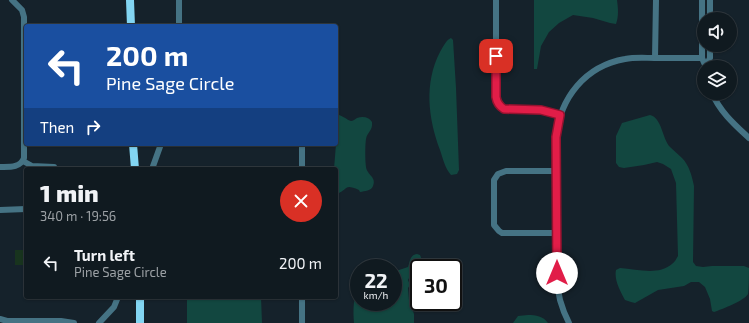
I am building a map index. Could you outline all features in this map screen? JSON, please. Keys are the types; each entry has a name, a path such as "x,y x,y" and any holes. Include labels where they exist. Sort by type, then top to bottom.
{"street":[{"path":"0,167 17,166 23,161 24,158 24,17 22,10 12,0"},
{"path":"130,0 131,24"},
{"path":"179,0 179,24"},
{"path":"496,0 496,97 498,105 504,109 541,110 560,115"},
{"path":"655,58 656,0"},
{"path":"569,323 562,306 558,288 556,233 556,137 560,115 569,97 583,80 596,70 614,62 636,58 702,58 702,0"},
{"path":"710,0 710,12"},
{"path":"715,100 724,113 749,138"},
{"path":"133,146 135,167"},
{"path":"153,167 160,146"},
{"path":"302,146 302,167"},
{"path":"23,161 32,166 54,166"},
{"path":"556,171 506,171 498,174 494,180 494,221 496,228 502,232 556,233"},
{"path":"0,210 24,209"},
{"path":"99,323 114,307 117,299"},
{"path":"140,299 140,323"},
{"path":"302,299 302,323"},
{"path":"0,319 6,321 61,321 74,323"}],"shaded area":[{"path":"534,0 617,0 617,21 616,24 573,15 559,23 549,32 541,46 537,69 534,69"},
{"path":"451,38 453,40 456,88 459,170 457,174 451,175 444,163 433,126 430,88 435,64 440,52 443,46"},
{"path":"338,114 351,121 357,118 368,118 372,122 372,127 365,145 365,157 367,170 374,180 372,188 360,192 359,190 348,187 338,193 338,167 334,167 336,146 338,146"},
{"path":"650,115 657,120 667,143 684,161 691,175 694,186 693,262 696,266 703,267 744,266 749,268 749,285 748,294 746,297 714,312 712,311 710,299 705,287 699,282 691,282 684,286 658,290 635,303 625,300 618,285 616,270 620,268 647,271 660,270 673,263 678,256 676,183 671,169 657,162 624,168 619,167 616,163 616,136 622,123"},
{"path":"15,250 24,250 24,265 15,265"},
{"path":"415,255 420,255 421,259 411,259"},
{"path":"410,261 410,276 408,280 410,285 408,288 410,311 413,311 414,314 414,323 354,323 354,311 402,311 402,269 408,267"},
{"path":"187,299 261,299 262,323 187,323"},
{"path":"518,316 539,316 548,323 513,323"}],"route":[{"path":"496,56 496,101 498,105 504,109 545,110 560,115 556,137 557,273"}]}
